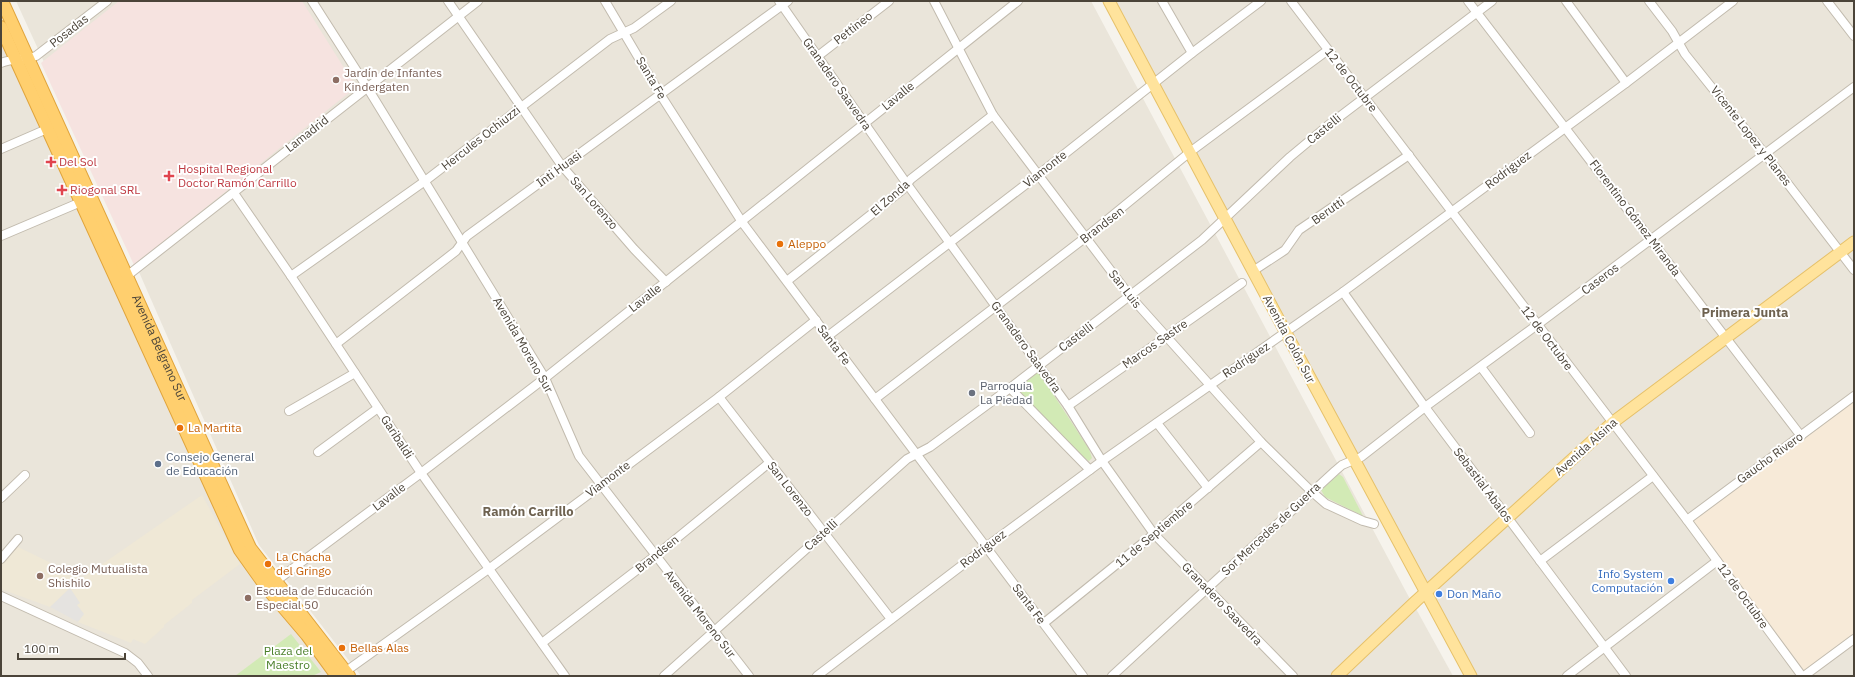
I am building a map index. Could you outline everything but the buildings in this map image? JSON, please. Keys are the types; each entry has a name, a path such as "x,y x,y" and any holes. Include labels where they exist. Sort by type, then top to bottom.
{"highway":[{"name":"Avenida Belgrano Sur","path":"2,1 240,550 271,584 342,675"},
{"name":"Avenida Belgrano Sur","path":"1,27 81,202 122,280"}],"main road":[{"name":"Avenida Colón Sur","path":"1109,1 1286,333 1472,676"},
{"name":"Avenida Alsina","path":"1338,676 1426,592 1612,423 1854,242"}],"street":[{"name":"Posadas","path":"28,58 41,53 107,1"},
{"name":"Avenida Moreno Sur","path":"312,1 463,242 545,378 574,448 600,485 749,676"},
{"name":"San Lorenzo","path":"448,1 562,166 629,243 666,282"},
{"name":"Lamadrid","path":"122,280 478,1"},
{"name":"Santa Fe","path":"605,1 660,94 742,222 1083,676"},
{"name":"Hercules Ochiuzzi","path":"291,276 425,181 610,39 634,28 671,1"},
{"name":"Pettineo","path":"818,56 889,1"},
{"name":"San Luis","path":"934,1 994,115 1130,296 1261,442 1311,492 1326,504 1362,522 1374,524"},
{"name":"Lavalle","path":"271,584 420,474 545,378 1018,1"},
{"path":"1162,1 1192,53"},
{"name":"Viamonte","path":"828,336 1261,1"},
{"name":"12 de Octubre","path":"1291,1 1687,520 1803,676"},
{"name":"Florentino Gómez Miranda","path":"1468,1 1801,436"},
{"name":"Castelli","path":"664,676 907,459 930,447 1010,388 1202,240 1290,157 1326,127 1492,1"},
{"path":"1566,1 1626,83"},
{"name":"Vicente Lopez y Planes","path":"1649,1 1679,42 1685,54 1765,154 1854,270"},
{"name":"Rodríguez","path":"817,676 986,547 1102,461 1157,423 1209,384 1286,333 1452,213 1565,127 1626,83 1732,1"},
{"path":"1827,1 1854,36"},
{"name":"Granadero Saavedra","path":"783,3 907,184 1068,406 1102,461 1154,534 1293,676"},
{"name":"Inti Huasi","path":"336,344 456,250 467,236 783,3"},
{"name":"Brandsen","path":"875,399 1086,237 1190,152 1328,50"},
{"path":"1,63 15,58 28,58"},
{"name":"Caseros","path":"1342,465 1362,457 1425,407 1538,326 1854,87"},
{"name":"El Zonda","path":"787,281 902,190 911,179 994,115"},
{"path":"1,149 48,129"},
{"name":"Berutti","path":"1253,271 1285,250 1300,230 1409,155"},
{"name":"Garibaldi","path":"234,193 356,373 420,474 490,568 565,676"},
{"path":"1,236 81,202"},
{"name":"Marcos Sastre","path":"1068,406 1242,283"},
{"name":"Sebastial Abalos","path":"1343,292 1425,407 1626,676"},
{"name":"Viamonte","path":"342,675 490,568 719,397 816,320"},
{"path":"1481,367 1530,433"},
{"path":"289,411 356,373"},
{"path":"1010,388 1090,470"},
{"name":"Gaucho Rivero","path":"1687,520 1854,396"},
{"name":"San Lorenzo","path":"719,397 891,619"},
{"path":"318,452 378,408"},
{"path":"1157,423 1208,488"},
{"name":"11 de Septiembre","path":"1044,623 1154,534 1261,442"},
{"name":"Brandsen","path":"542,644 655,556 769,463"},
{"name":"Sor Mercedes de Guerra","path":"1112,676 1342,465"},
{"path":"1,498 25,475"},
{"path":"1540,561 1653,476"},
{"path":"1,559 18,539"},
{"path":"1567,676 1717,561"},
{"path":"1,596 125,653 138,663 148,676"},
{"path":"1803,676 1854,638"}],"shaded area":[{"path":"16,1 310,1 544,381 741,223 1082,676 361,676 259,545 106,197"},
{"name":"Hospital Regional Doctor Ramón Carrillo","path":"119,1 302,1 356,87 134,265 41,63"},
{"path":"316,1 1091,1 1411,601 1335,676 1085,676 742,218 545,373"},
{"path":"1109,1 1854,1 1854,676 1473,676"},
{"path":"1,32 240,554 333,676 1,676"},
{"path":"1854,396 1854,640 1804,676 1687,520"},
{"path":"202,495 240,564 192,600 192,603 164,625 164,627 145,644 133,639 131,643 78,622 50,607 1,589 1,564 18,547 82,578"},
{"path":"70,588 80,603 77,605 84,614 78,622 50,607"},
{"path":"1415,607 1453,676 1340,676"}],"green space":[{"path":"1038,371 1089,449 1092,458 1089,461 1080,455 1016,389"},
{"path":"1339,474 1343,477 1363,516 1325,497 1321,490"},
{"name":"Plaza del Maestro","path":"291,634 321,672 312,676 235,676"}],"place":[{"name":"Jardín de Infantes Kindergaten","path":"336,80"},
{"name":"Del Sol","path":"51,162"},
{"name":"Hospital Regional Doctor Ramón Carrillo","path":"169,176"},
{"name":"Riogonal SRL","path":"62,190"},
{"name":"Aleppo","path":"780,244"},
{"name":"Parroquia La Piedad","path":"972,393"},
{"name":"La Martita","path":"180,428"},
{"name":"Consejo General de Educación","path":"158,464"},
{"name":"La Chacha del Gringo","path":"268,564"},
{"name":"Colegio Mutualista Shishilo","path":"40,576"},
{"name":"Info System Computación","path":"1671,581"},
{"name":"Don Maño","path":"1439,594"},
{"name":"Escuela de Educación Especial 50","path":"248,598"},
{"name":"Bellas Alas","path":"342,648"}],"district":[{"name":"Primera Junta","path":"1745,312"},
{"name":"Ramón Carrillo","path":"528,511"}]}
